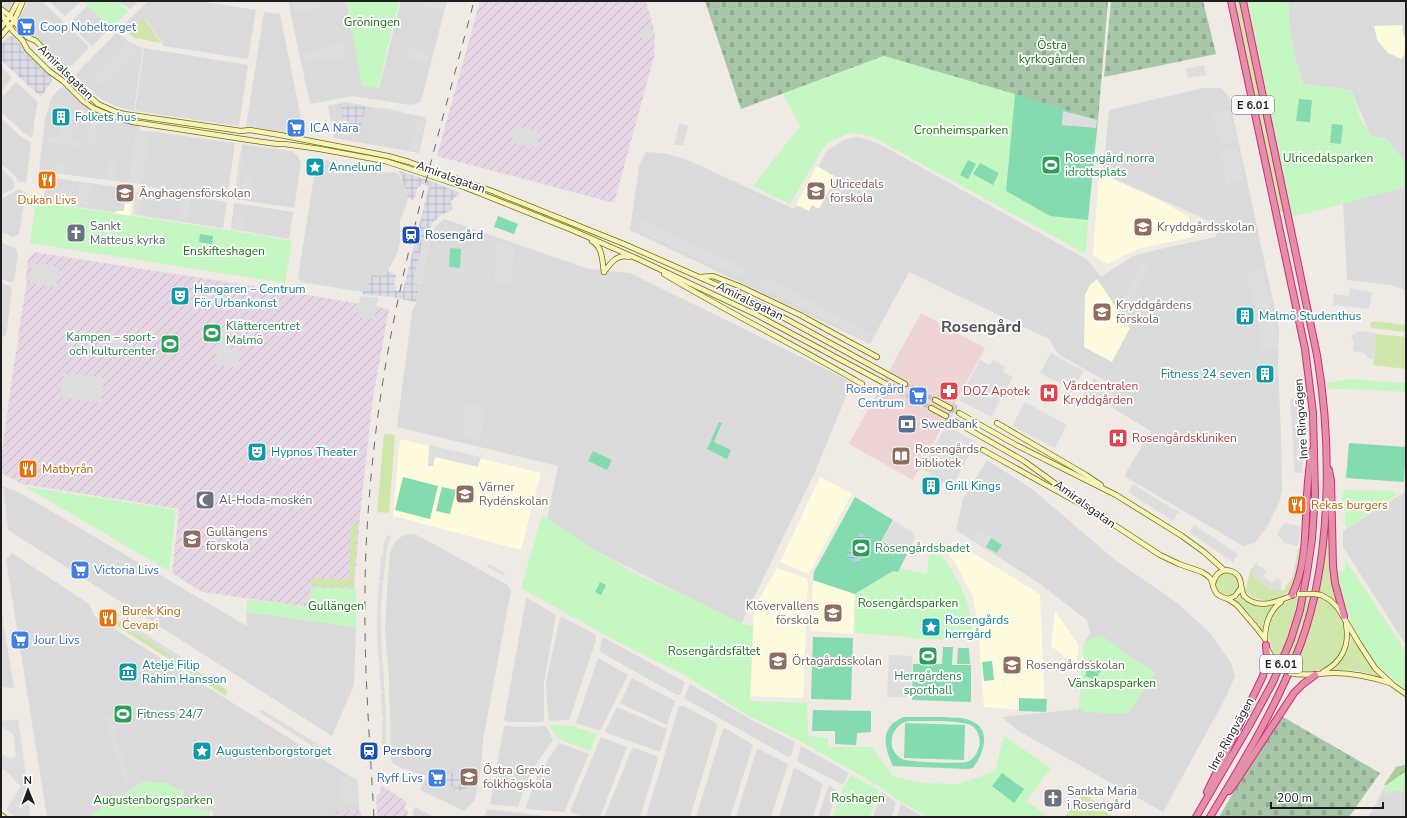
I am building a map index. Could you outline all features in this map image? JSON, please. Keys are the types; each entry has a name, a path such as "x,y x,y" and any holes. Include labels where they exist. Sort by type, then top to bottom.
{"highway":[{"name":"Inre Ringvägen","path":"1196,817 1273,682 1291,640 1300,610 1307,573 1312,539 1315,494 1314,438 1308,372 1231,1"},
{"name":"Inre Ringvägen","path":"1210,817 1260,731 1282,689 1302,641 1318,575 1329,494 1320,370 1243,1"},
{"path":"1292,595 1299,579 1303,555 1308,480 1314,438"},
{"path":"1329,494 1335,583 1345,618"},
{"path":"1201,809 1208,789 1263,676 1267,657 1266,642"},
{"path":"1219,802 1235,784 1294,693 1303,684 1317,675"}],"main road":[{"path":"1,27 10,16 18,1"},
{"path":"1,36 14,21 23,1"},
{"name":"Amiralsgatan","path":"1,9 10,16 27,37 36,41 57,63 63,72 98,104 116,112 241,131 250,130 274,134 354,149 409,162 530,206 630,246 700,277 766,308 905,384"},
{"name":"Amiralsgatan","path":"1,14 23,41 27,49 76,94 92,107 115,117 133,122 249,140 320,149 385,162 464,187 572,230 638,259 754,314 901,392"},
{"path":"572,230 596,244 602,255 604,272 620,256 638,259 862,384"},
{"path":"700,277 713,276 733,284 800,315 877,357"},
{"path":"935,400 950,408"},
{"path":"931,408 946,416"},
{"name":"Amiralsgatan","path":"959,413 1016,445 1116,495 1182,536 1204,552 1224,570 1230,570 1237,574 1241,580 1242,593 1246,598 1257,603 1273,603 1292,595 1314,594 1330,600 1345,618 1370,662 1393,685 1406,694"},
{"name":"Amiralsgatan","path":"954,421 1024,461 1096,513 1160,555 1204,573 1211,579 1215,592 1237,605 1266,642"},
{"path":"998,423 1086,475 1116,495"},
{"path":"983,450 1096,513"},
{"path":"1213,587 1215,577 1224,570"},
{"path":"1228,599 1235,596 1241,588"},
{"name":"Amiralsgatan","path":"1286,598 1273,609 1269,616 1265,631 1266,642 1270,654 1276,663 1290,673 1300,675 1335,673 1358,674 1393,685"},
{"path":"1317,675 1335,664 1345,650 1348,632 1345,618"}],"shaded area":[{"path":"1,1 16,1 11,11 4,9 1,6"},
{"path":"28,1 42,1 88,46 87,50 68,69 64,69 21,24 20,16"},
{"path":"49,1 82,1 65,16"},
{"path":"106,1 139,1 130,9 120,3"},
{"path":"148,1 199,1 256,10 248,59 164,46 145,18 128,33 122,27"},
{"path":"288,1 346,1 363,85 379,88 401,1 447,1 421,101 411,105 352,96 310,104"},
{"path":"301,1 332,1 318,4 318,8 294,12 292,3"},
{"path":"421,1 439,1 445,3 443,11 420,4"},
{"path":"480,1 646,1 655,36 654,57 614,203 437,156"},
{"path":"1278,1 1406,1 1406,164 1386,138 1371,136 1351,90 1303,84 1293,50 1288,17 1289,4"},
{"path":"88,5 110,28 92,46 69,24"},
{"path":"264,12 280,14 303,128 297,134 246,127"},
{"path":"1402,25 1403,34 1406,38 1406,45 1404,56 1401,59 1388,53 1381,45 1377,39 1374,26"},
{"path":"651,27 653,37 643,38 642,28"},
{"path":"117,32 131,43 143,48 134,111 113,105 101,99 75,75"},
{"path":"11,36 14,37 51,75 52,81 41,97 1,60 1,45"},
{"path":"128,42 137,51 99,87 91,79"},
{"path":"343,42 346,57 327,61 326,58 304,62 302,53 323,49 323,46"},
{"path":"144,48 248,65 239,126 135,111"},
{"path":"410,48 429,53 426,63 407,58"},
{"path":"1204,65 1206,75 1188,78 1186,69"},
{"path":"1,67 12,78 1,91"},
{"path":"16,82 38,102 32,138 1,112 1,99"},
{"path":"63,87 68,88 92,109 99,113 117,120 140,124 131,183 39,171 45,119 51,99 59,89"},
{"path":"1203,88 1221,88 1229,97 1279,329 1278,365 1282,491 1279,503 1268,525 1255,543 1243,546 1124,476 1151,431 1106,404 1116,387 1058,354 1049,339 909,272 870,344 630,230 639,166 646,152 668,154 690,161 794,209 828,150 846,139 857,137 870,140 892,151 1088,260 1101,277 1133,256 1216,237 1214,223 1103,174 1109,110"},
{"path":"345,102 425,117 426,121 419,153 334,138 328,106"},
{"path":"340,104 365,107 360,135 346,132"},
{"path":"379,107 404,112 403,115 379,110"},
{"path":"1228,109 1237,141 1221,146 1212,114"},
{"path":"1063,111 1097,120 1096,128 1062,125"},
{"path":"92,113 98,116 94,148 91,147 90,144 87,144"},
{"path":"1,118 21,137 31,143 26,183 17,181 16,176 1,164"},
{"path":"418,119 425,121 417,152 410,150"},
{"path":"679,123 688,126 683,145 674,145"},
{"path":"61,124 70,126 73,130 71,139 83,145 83,147 48,142 50,136 58,137"},
{"path":"516,126 541,132 536,148 511,142"},
{"path":"136,130 150,132 142,184 128,182"},
{"path":"148,131 235,143 227,198 140,186"},
{"path":"242,144 291,151 297,155 301,163 294,208 235,199"},
{"path":"1239,148 1244,181 1226,184 1221,151"},
{"path":"240,154 244,154 238,194 235,193"},
{"path":"321,158 333,163 376,172 398,173 408,197 400,220 400,242 396,256 388,271 386,270 380,276 373,274 363,292 301,282 298,277 316,161"},
{"path":"108,159 117,160 115,180 105,179"},
{"path":"57,162 65,163 64,173 55,171"},
{"name":"Ulricedals förskola","path":"817,166 836,177 819,209 812,205 809,211 796,205"},
{"path":"1,168 15,184 13,189 1,195"},
{"path":"399,171 434,182 460,193 451,201 452,210 441,215 432,223 430,229 426,228 413,283 420,285 416,302 392,297 362,294 373,274 380,276 386,270 396,275 394,286 396,287 395,290 403,291 429,186 421,184 420,187 418,186 414,200 408,198"},
{"name":"Kryddgårdsskolan","path":"1099,173 1157,199 1189,217 1193,237 1138,249 1107,264 1093,255"},
{"path":"47,177 131,189 127,214 43,202"},
{"path":"243,177 254,178 251,197 240,196"},
{"path":"79,183 91,185 88,205 77,203"},
{"path":"1406,187 1406,290 1390,285 1347,280 1343,203"},
{"path":"19,189 26,193 19,234 13,237 1,232 1,199"},
{"path":"139,190 227,202 223,228 136,215"},
{"path":"136,192 143,193 139,215 133,214"},
{"path":"181,198 191,200 188,220 179,219"},
{"path":"125,203 132,204 130,219 115,217 116,211 124,211"},
{"path":"234,203 293,212 289,239 231,229"},
{"path":"237,216 245,217 244,229 235,228"},
{"path":"444,219 589,269 630,273 852,382 815,472 741,624 594,550 547,519 558,466 397,427 412,311 416,304 433,229 435,230 435,227"},
{"path":"639,219 747,269 742,278 634,229"},
{"path":"426,228 433,229 420,285 413,283"},
{"path":"497,241 514,248 512,283 494,282"},
{"path":"1,242 15,248 18,253 14,282 1,279"},
{"path":"34,252 285,291 389,309 373,397 361,505 354,589 310,607 202,592 172,573 179,509 22,484 1,473 1,459 14,363 27,281 28,259"},
{"path":"1142,262 1149,266 1131,302 1123,298"},
{"path":"32,264 54,266 54,270 59,270 56,287 29,283"},
{"path":"1262,269 1272,305 1257,309 1246,273"},
{"path":"764,277 871,333 867,341 760,286"},
{"name":"Kryddgårdens förskola","path":"1097,279 1130,328 1112,362 1084,347 1085,295 1090,285"},
{"path":"1,283 10,286 12,289 6,335 1,338"},
{"path":"1350,288 1372,292 1369,309 1333,305 1334,294 1349,296"},
{"path":"360,296 378,298 374,319 357,317"},
{"path":"1274,312 1278,348 1262,350 1258,313"},
{"name":"Rosengård Centrum","path":"921,313 985,348 913,480 849,444"},
{"path":"1358,331 1376,333 1373,359 1367,358 1365,353 1353,351 1354,342 1351,336"},
{"path":"220,334 232,336 230,349 241,351 238,368 215,364"},
{"path":"112,337 125,339 123,350 110,348"},
{"path":"1051,353 1083,371 1073,390 1040,373"},
{"path":"980,360 990,365 993,360 1005,367 1003,372 1013,377 991,417 959,400"},
{"path":"64,373 104,378 101,403 59,397"},
{"path":"1094,378 1113,390 1102,408 1083,396"},
{"path":"1290,399 1298,399 1298,402 1302,402 1305,438 1302,473 1294,473"},
{"path":"1025,402 1067,425 1055,448 1012,426"},
{"path":"953,403 958,406 947,426 942,424"},
{"path":"465,404 483,405 481,439 463,438"},
{"path":"946,426 976,442 952,487 943,482 940,487 927,480 930,474 922,469"},
{"name":"Värner Rydénskolan","path":"400,439 541,473 521,550 393,516"},
{"path":"429,445 481,457 478,467 435,457 433,466 428,466"},
{"path":"987,460 1032,489 1115,560 1176,602 1210,633 1231,663 1235,676 1226,697 1163,812 1017,730 1002,717 1079,709 1084,644 1090,633 1087,620 1040,584 956,530 963,499"},
{"path":"820,477 852,494 809,574 780,562"},
{"path":"1133,484 1181,513 1177,514 1173,521 1128,492"},
{"path":"3,486 20,493 247,626 246,612 356,627 354,685 332,736 8,530"},
{"path":"1406,491 1406,645 1343,547 1343,531"},
{"path":"894,521 912,532 915,537 908,554 882,540"},
{"path":"1284,523 1301,526 1298,546 1285,543 1277,534"},
{"path":"1194,525 1238,554 1233,562 1189,532"},
{"path":"977,529 991,538 985,547 971,538"},
{"name":"Persborg","path":"410,534 417,535 508,585 511,590 483,740 481,769 475,800 464,811 420,790 427,776 401,768 391,760 389,679 385,632 390,551 395,542 402,536"},
{"path":"388,535 391,537 387,548 381,602 381,634 386,715 386,746 382,746 382,719 385,719 385,717 382,717 381,692 384,691 381,691 379,665 382,664 379,663 377,637 377,610 380,609 377,609 379,582 382,583 382,581 379,581 381,557 384,557 382,556 384,542"},
{"name":"Rosengårdsskolan","path":"953,541 1040,594 1045,712 984,707 978,623 973,596 955,563 946,551"},
{"path":"12,553 89,604 95,617 358,781 359,811 335,811 335,817 213,817 213,811 182,807 184,791 145,781 87,817 47,817 6,560"},
{"path":"489,564 505,573 504,576 487,567"},
{"path":"1256,564 1267,571 1263,576 1273,583 1277,578 1281,581 1281,590 1270,589 1254,578 1252,571"},
{"name":"Örtagårdsskolan","path":"777,568 806,578 808,582 803,698 750,696 754,608"},
{"name":"Klövervallens förskola","path":"813,580 855,594 853,634 811,631"},
{"path":"527,598 556,615 544,683 544,719 543,722 508,722 504,720"},
{"path":"1,609 14,688 1,687"},
{"path":"1055,611 1079,645 1076,666 1051,646"},
{"path":"562,617 595,634 596,640 569,720 549,721 546,681 560,618"},
{"path":"130,624 181,657 182,663 131,630"},
{"path":"603,637 685,682 680,695 677,695 600,652"},
{"path":"889,655 912,656 911,697 887,697"},
{"path":"598,658 628,675 600,731 576,723"},
{"path":"632,678 675,701 667,725 620,703"},
{"path":"690,684 750,719 795,742 791,756 788,757 684,698"},
{"path":"679,706 684,706 716,723 717,727 690,817 646,817"},
{"path":"617,707 667,729 660,752 605,732"},
{"path":"263,710 329,751 322,752 257,711"},
{"path":"112,716 117,742 131,782 126,784 111,742 106,717"},
{"path":"1,717 2,721 18,719 27,782 30,815 28,817 16,817 6,810 21,786 10,774 1,768 1,753 11,759 16,755 13,734 1,726"},
{"path":"504,726 546,726 553,740 534,767 518,807 490,804"},
{"path":"725,728 753,745 730,817 696,817 723,729"},
{"path":"601,737 627,747 600,817 582,817 571,812 571,809"},
{"name":"Augustenborgstorget","path":"193,739 211,749 210,760 206,759 207,756 193,753"},
{"path":"559,743 589,754 564,812 527,809 526,806 538,775"},
{"path":"801,746 849,773 843,785 797,761"},
{"path":"634,748 657,756 658,759 640,817 604,817 631,751"},
{"path":"757,748 788,764 771,817 736,817"},
{"path":"794,767 823,784 813,817 779,817"},
{"path":"442,771 469,776 466,794 438,780"},
{"path":"1406,775 1406,817 1368,817 1387,783"},
{"path":"340,777 349,777 349,781 358,781 358,803 340,803"},
{"path":"829,785 837,791 829,817 818,817"},
{"path":"382,786 407,802 404,808 408,811 407,817 377,817 376,795 379,794"},
{"path":"881,792 896,802 892,817 873,817"},
{"path":"183,797 210,801 208,811 182,807"},
{"path":"901,804 924,817 897,817"},
{"path":"415,807 434,817 414,817 412,813"},
{"path":"487,809 553,817 484,817"},
{"path":"335,811 361,811 362,817 335,817"}],"green space":[{"path":"84,1 120,3 128,11 111,28"},
{"name":"Gröningen","path":"347,1 399,1 378,88 362,86"},
{"name":"Östra kyrkogården","path":"705,1 1108,1 1098,120 884,56 741,109"},
{"name":"Östra kyrkogården","path":"1111,1 1203,1 1216,54 1104,77"},
{"path":"1234,1 1240,1 1284,211 1279,212"},
{"name":"Ulricedalsparken","path":"1247,1 1278,1 1289,4 1290,35 1303,84 1351,90 1361,120 1371,136 1386,138 1406,164 1406,187 1292,217"},
{"path":"144,18 161,43 135,38 128,33"},
{"name":"Cronheimsparken","path":"884,56 1015,94 1006,191 1050,216 1088,220 1086,254 873,137 860,134 850,133 831,141 823,148 790,204 753,186 800,126 783,94"},
{"name":"Rosengård norra idrottsplats","path":"1015,94 1098,120 1088,220 1050,216 1006,191"},
{"path":"1299,99 1312,100 1310,122 1296,121"},
{"path":"1332,124 1343,125 1341,144 1330,143"},
{"path":"968,160 976,164 968,179 960,175"},
{"path":"980,163 999,173 993,185 973,174"},
{"name":"Enskifteshagen","path":"36,202 228,230 292,241 285,283 30,243"},
{"path":"498,216 518,224 514,234 494,227"},
{"path":"200,234 213,236 212,244 199,242"},
{"path":"450,248 461,249 460,268 449,267"},
{"path":"1374,321 1406,325 1406,332 1372,328 1370,325 1371,322"},
{"path":"1376,334 1406,337 1406,369 1373,365"},
{"path":"1349,379 1406,383 1406,392 1330,389 1326,383"},
{"path":"719,422 722,423 714,442 731,450 727,459 707,449"},
{"path":"384,434 395,435 389,513 377,512"},
{"path":"1349,443 1406,447 1404,482 1346,478"},
{"path":"593,451 612,460 607,470 588,461"},
{"path":"403,477 438,486 430,519 395,510"},
{"path":"1330,481 1337,602 1329,595 1319,591 1327,536"},
{"path":"24,486 176,510 169,571"},
{"path":"442,487 456,490 450,514 436,511"},
{"path":"1342,490 1393,491 1397,495 1347,528 1345,525 1345,512 1342,507"},
{"name":"Rosengårdsbadet","path":"855,497 893,520 881,541 907,554 898,572 893,571 855,594 813,580 814,572"},
{"name":"Rosengårdsfältet","path":"542,515 594,550 642,577 693,599 741,623 753,626 750,701 807,703 808,736 828,738 828,747 873,747 877,755 893,776 923,783 959,784 995,771 1004,736 1051,768 1026,801 1049,817 928,817 899,801 882,788 800,741 749,716 684,675 616,641 521,588"},
{"path":"351,523 357,525 353,588 312,585 311,578 349,580"},
{"path":"991,538 1002,545 997,553 986,547"},
{"name":"Rosengårdsparken","path":"935,547 947,563 962,590 971,619 973,640 914,639 908,637 854,633 856,594 893,571 898,572 901,568 927,574 929,557"},
{"path":"1298,548 1301,548 1297,574 1291,589 1285,594 1278,598 1265,600 1253,597 1245,592 1250,571 1257,562 1252,571 1262,583 1269,588 1284,590 1293,576"},
{"path":"1345,559 1406,652 1406,689 1380,667 1371,657 1357,635 1347,610 1337,571 1345,571"},
{"path":"1227,573 1235,576 1238,584 1235,592 1227,595 1219,592 1216,584 1219,576"},
{"path":"600,582 606,585 601,595 595,592"},
{"name":"Gullängen","path":"311,587 356,589 356,627 246,612 247,599 310,607"},
{"path":"1241,596 1256,604 1273,606 1264,620 1262,630 1250,614 1235,601"},
{"path":"1307,596 1321,599 1334,607 1342,620 1345,634 1342,648 1334,661 1321,669 1307,672 1293,669 1280,661 1272,648 1269,634 1272,620 1280,607 1293,599"},
{"path":"116,620 227,690 226,696 114,624"},
{"name":"Vänskapsparken","path":"1100,635 1120,648 1119,650 1155,672 1128,714 1085,712 1079,707 1084,643"},
{"path":"813,637 853,638 851,700 811,699"},
{"path":"1352,637 1372,668 1385,679 1360,671 1332,670 1345,655"},
{"path":"943,647 953,647 952,665 971,665 971,702 912,700 913,664 942,664"},
{"path":"958,648 969,648 970,664 957,664"},
{"path":"1090,660 1103,665 1100,673 1087,668"},
{"path":"992,661 994,680 984,681 982,662"},
{"path":"1087,669 1099,673 1097,680 1085,676"},
{"path":"1019,698 1047,699 1046,712 1019,711"},
{"path":"813,710 871,711 871,732 857,733 856,745 835,744 835,731 812,731"},
{"path":"904,717 944,717 961,718 975,722 983,733 984,740 981,755 973,768 968,769 893,766 887,751 886,737 887,731 896,721","holes":["910,721 966,723 971,725 978,734 980,741 979,749 970,761 961,763 923,762 902,759 896,755 893,749 892,737 898,726"]},
{"path":"1283,717 1380,773 1349,817 1219,817 1249,766"},
{"path":"905,723 965,725 964,760 904,758"},
{"path":"552,725 571,726 597,734 590,751 559,739 550,727"},
{"path":"1406,765 1406,774 1384,785 1396,767"},
{"path":"1002,773 1024,789 1014,803 992,786"},
{"path":"1403,773 1406,774 1406,792 1393,791 1387,794 1384,790 1388,784"},
{"name":"Roshagen","path":"851,775 879,790 870,817 833,817 842,790"},
{"name":"Augustenborgsparken","path":"145,781 165,783 184,792 182,807 210,811 209,817 87,817"},
{"path":"1084,792 1112,817 1064,817"}],"water":[{"path":"860,533 872,539 859,564 846,557"}],"tunnel":[{"path":"905,384 935,400"},
{"path":"901,392 931,408"},
{"path":"950,408 959,413"}],"railway":[{"path":"374,817 366,679 365,597 368,518 375,439 392,328 404,273 430,164 474,1"}],"place":[{"name":"Coop Nobeltorget","path":"26,27"},
{"name":"Folkets hus","path":"61,117"},
{"name":"ICA Nära","path":"296,128"},
{"name":"Rosengård norra idrottsplats","path":"1051,165"},
{"name":"Annelund","path":"315,167"},
{"name":"Dukan Livs","path":"47,180"},
{"name":"Ulricedals förskola","path":"816,191"},
{"name":"Änghagensförskolan","path":"125,193"},
{"name":"Kryddgårdsskolan","path":"1143,227"},
{"name":"Sankt Matteus kyrka","path":"76,233"},
{"name":"Rosengård","path":"411,235"},
{"name":"Hangaren – Centrum För Urbankonst","path":"180,296"},
{"name":"Kryddgårdens förskola","path":"1102,312"},
{"name":"Malmö Studenthus","path":"1245,316"},
{"name":"Klättercentret Malmö","path":"212,333"},
{"name":"Kampen – sport- och kulturcenter","path":"170,344"},
{"name":"Fitness 24 seven","path":"1265,374"},
{"name":"DOZ Apotek","path":"949,391"},
{"name":"Vårdcentralen Kryddgården","path":"1049,393"},
{"name":"Rosengård Centrum","path":"918,396"},
{"name":"Swedbank","path":"907,424"},
{"name":"Rosengårdskliniken","path":"1118,438"},
{"name":"Hypnos Theater","path":"257,452"},
{"name":"Rosengårds bibliotek","path":"901,456"},
{"name":"Matbyrån","path":"28,469"},
{"name":"Grill Kings","path":"931,486"},
{"name":"Värner Rydénskolan","path":"465,494"},
{"name":"Al-Hoda-moskén","path":"205,500"},
{"name":"Rekas burgers","path":"1297,505"},
{"name":"Gullängens förskola","path":"192,539"},
{"name":"Rosengårdsbadet","path":"861,548"},
{"name":"Victoria Livs","path":"80,570"},
{"name":"Klövervallens förskola","path":"833,613"},
{"name":"Burek King Ćevapi","path":"108,618"},
{"name":"Rosengårds herrgård","path":"931,627"},
{"name":"Jour Livs","path":"20,640"},
{"name":"Herrgårdens sporthall","path":"928,656"},
{"name":"Örtagårdsskolan","path":"778,661"},
{"name":"Rosengårdsskolan","path":"1012,665"},
{"name":"Ateljé Filip Rahim Hansson","path":"128,672"},
{"name":"Fitness 24/7","path":"123,714"},
{"name":"Augustenborgstorget","path":"202,751"},
{"name":"Persborg","path":"369,751"},
{"name":"Östra Grevie folkhögskola","path":"469,777"},
{"name":"Ryff Livs","path":"437,778"},
{"name":"Sankta Maria i Rosengård","path":"1053,798"}],"district":[{"name":"Rosengård","path":"981,327"}]}
